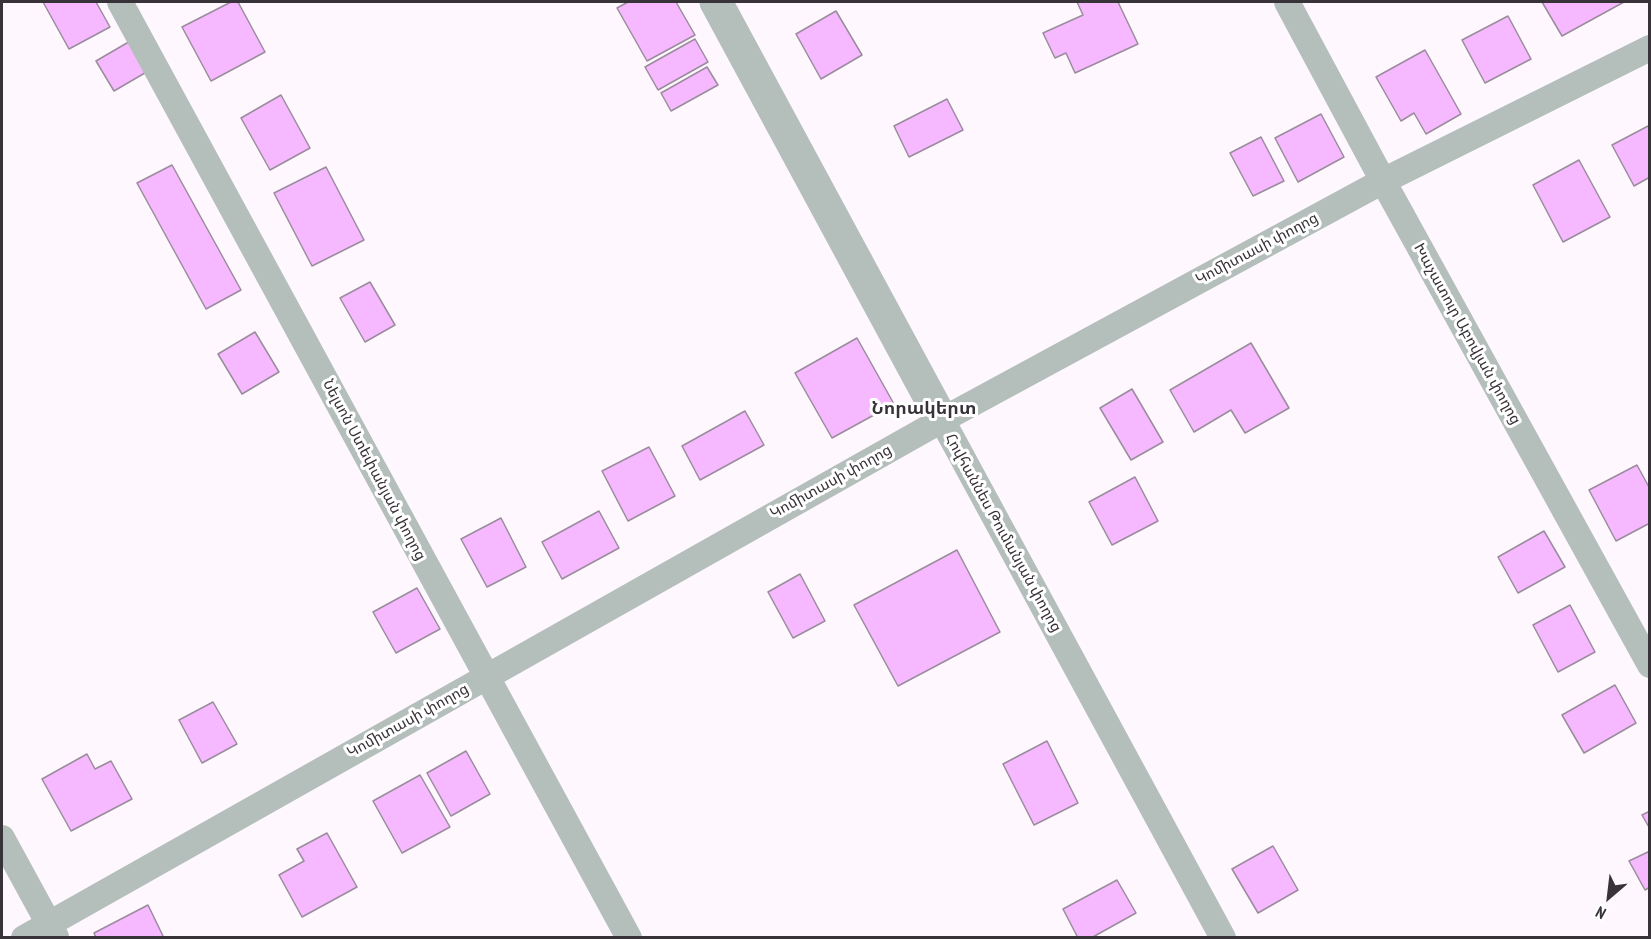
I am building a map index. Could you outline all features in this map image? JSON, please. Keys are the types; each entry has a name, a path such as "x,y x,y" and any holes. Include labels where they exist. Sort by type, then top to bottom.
{"street":[{"name":"Նելսոն Ստեփանյան փողոց","path":"120,2 629,938"},
{"name":"Հովհաննես Թումանյան փողոց","path":"716,2 1223,938"},
{"name":"Խաչատուր Աբովյան փողոց","path":"1287,2 1650,665"},
{"name":"Կոմիտասի փողոց","path":"24,938 52,930 486,676 942,420 1383,181 1650,48"},
{"path":"2,838 52,930"}],"building":[{"path":"43,2 96,2 110,27 69,49"},
{"path":"231,2 238,2 265,52 211,81 182,27"},
{"path":"628,2 676,2 695,35 647,61 617,8"},
{"path":"1077,2 1118,2 1138,44 1075,73 1066,53 1055,58 1043,33 1083,15"},
{"path":"1542,2 1624,2 1562,36"},
{"path":"836,11 862,55 821,79 796,34"},
{"path":"1508,16 1531,59 1485,83 1462,40"},
{"path":"695,39 708,62 658,90 645,67"},
{"path":"132,40 150,70 114,91 96,61"},
{"path":"1425,50 1461,114 1426,134 1414,113 1401,121 1376,77"},
{"path":"707,67 718,85 671,111 661,93"},
{"path":"281,95 310,148 270,170 241,118"},
{"path":"947,99 963,130 909,157 894,126"},
{"path":"1321,114 1344,157 1298,182 1275,138"},
{"path":"1650,125 1650,177 1634,186 1612,145"},
{"path":"1261,137 1284,181 1253,196 1230,153"},
{"path":"1579,160 1610,217 1563,242 1533,185"},
{"path":"172,165 241,290 206,309 137,183"},
{"path":"326,167 364,240 312,266 274,193"},
{"path":"370,282 395,325 365,342 340,298"},
{"path":"255,332 279,372 242,394 218,354"},
{"path":"857,338 894,404 832,438 795,373"},
{"path":"1251,343 1289,408 1245,433 1231,410 1194,432 1170,390"},
{"path":"1132,389 1163,442 1131,460 1100,408"},
{"path":"745,411 764,445 700,480 682,446"},
{"path":"649,447 675,496 628,521 602,471"},
{"path":"1637,465 1650,489 1650,523 1616,541 1589,490"},
{"path":"1135,477 1158,521 1112,545 1089,502"},
{"path":"599,511 619,548 562,579 542,542"},
{"path":"501,518 526,567 487,587 461,539"},
{"path":"1544,531 1565,567 1518,593 1498,557"},
{"path":"957,550 1000,632 898,686 854,605"},
{"path":"800,574 825,621 793,638 768,592"},
{"path":"417,588 440,629 396,653 373,612"},
{"path":"1570,605 1595,652 1558,672 1533,625"},
{"path":"1615,685 1636,723 1584,753 1562,715"},
{"path":"213,702 237,744 202,763 179,720"},
{"path":"1047,741 1078,803 1034,825 1003,764"},
{"path":"466,751 490,794 451,816 427,773"},
{"path":"87,754 95,769 111,761 132,799 71,831 42,779"},
{"path":"420,775 450,827 402,853 373,801"},
{"path":"1650,811 1650,829 1642,815"},
{"path":"327,833 357,887 302,917 279,875 304,861 297,849"},
{"path":"1273,846 1298,890 1258,913 1232,869"},
{"path":"1650,851 1650,887 1645,890 1629,861"},
{"path":"1117,880 1136,913 1091,938 1078,938 1063,909"},
{"path":"148,905 164,938 96,938 94,933"}],"district":[{"name":"Նորակերտ","path":"924,409"}]}
